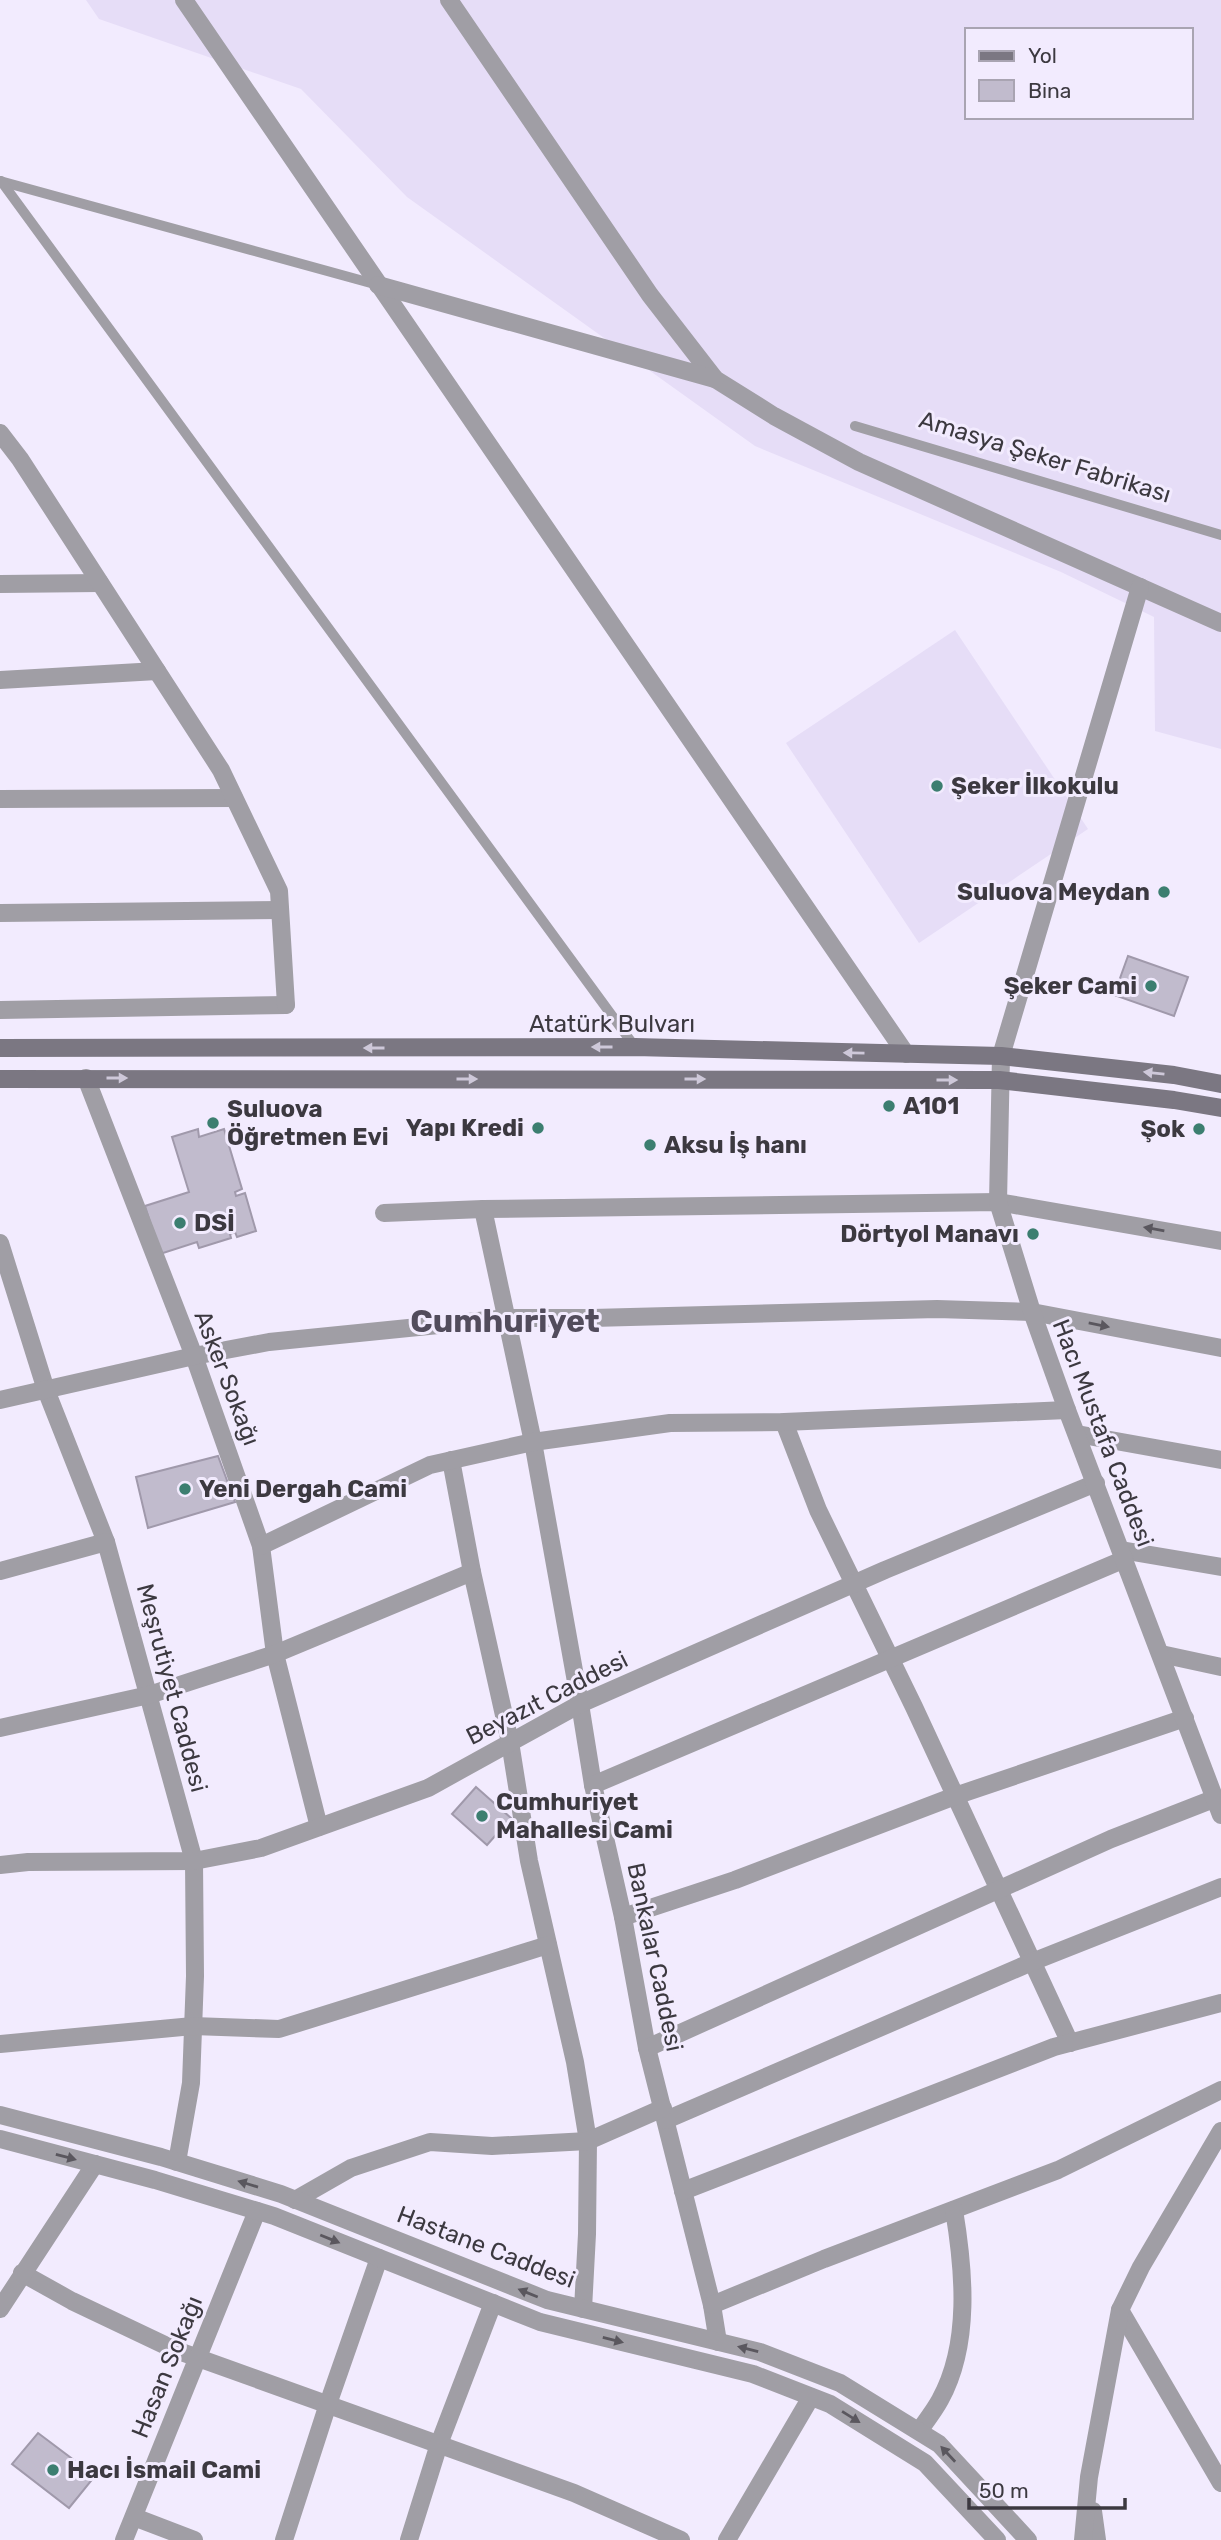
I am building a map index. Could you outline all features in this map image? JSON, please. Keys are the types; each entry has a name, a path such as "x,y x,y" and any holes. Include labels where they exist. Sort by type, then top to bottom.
{"main road":[{"name":"Atatürk Bulvarı","path":"0,1048 635,1047 1001,1056 1174,1075 1221,1084"},
{"path":"0,1079 999,1080 1221,1108"}],"street":[{"path":"184,0 906,1054"},
{"path":"449,0 650,295 715,379"},
{"path":"378,285 715,379 774,416 859,462 1221,623"},
{"path":"0,433 220,770 279,891 286,1005 0,1010"},
{"path":"0,584 100,583"},
{"name":"Hacı Mustafa Caddesi","path":"1140,587 1001,1056 998,1202 1032,1312 1067,1410 1185,1718 1213,1772 1218,1807"},
{"path":"0,680 157,671"},
{"path":"0,799 234,798"},
{"path":"0,914 280,910"},
{"name":"Asker Sokağı","path":"86,1078 194,1356 261,1546 275,1654 319,1827"},
{"path":"384,1213 483,1209 998,1202 1221,1241"},
{"name":"Bankalar Caddesi","path":"483,1209 533,1442 593,1785 623,1917 647,2048 712,2305 718,2342"},
{"name":"Meşrutiyet Caddesi","path":"0,1243 46,1390 106,1542 194,1861 191,2083 177,2162"},
{"path":"0,1400 194,1356 269,1342 508,1318 937,1309 1032,1312 1221,1348"},
{"path":"261,1546 430,1465 533,1442 670,1423 784,1422 1067,1410"},
{"path":"784,1422 818,1510 855,1583 1070,2043"},
{"path":"1077,1434 1221,1460"},
{"path":"451,1460 472,1572 510,1742 529,1861 575,2062 588,2141 583,2309"},
{"name":"Beyazıt Caddesi","path":"0,1865 28,1862 194,1861 261,1848 428,1788 580,1704 855,1583 1096,1483"},
{"path":"0,1571 106,1542"},
{"path":"593,1785 890,1658 1123,1554 1221,1567"},
{"path":"0,1728 149,1695 275,1654 472,1572"},
{"path":"1161,1654 1221,1667"},
{"path":"623,1917 735,1880 955,1796 1185,1718"},
{"path":"647,2048 1111,1839 1218,1807"},
{"path":"295,2200 351,2168 430,2142 492,2146 588,2141 664,2114 1221,1887"},
{"path":"0,2043 193,2026 279,2029 548,1945"},
{"path":"683,2191 1070,2043 1221,2003"},
{"path":"712,2305 1058,2170 1221,2090"},
{"name":"Hastane Caddesi","path":"0,2115 177,2162 295,2200 547,2300 760,2352 840,2383 939,2444 1028,2540"},
{"path":"1083,2540 1089,2477 1120,2310 1141,2267 1220,2135"},
{"name":"Hastane Caddesi","path":"0,2139 257,2211 540,2322 753,2374 830,2404 925,2463 997,2540"},
{"path":"0,2309 95,2164"},
{"path":"919,2431 941,2399 956,2359 961,2312 962,2259 954,2210"},
{"name":"Hasan Sokağı","path":"124,2540 257,2211"},
{"path":"284,2540 379,2258"},
{"path":"22,2273 72,2301 173,2349 574,2493 681,2540"},
{"path":"409,2540 439,2444 493,2304"},
{"path":"1120,2310 1221,2483"},
{"path":"727,2540 811,2397"},
{"path":"1089,2477 1097,2540"},
{"path":"134,2517 194,2540"}],"lane":[{"path":"1,181 378,285"},
{"path":"1,181 635,1047"},
{"name":"Amasya Şeker Fabrikası","path":"855,426 1221,535"}],"shaded area":[{"path":"86,0 1221,0 1221,749 1155,731 1154,617 1061,572 755,446 407,197 301,89 99,19"},
{"name":"Şeker İlkokulu","path":"955,630 1088,829 919,943 786,743"}],"building":[{"name":"Şeker Cami","path":"1128,956 1188,977 1174,1016 1114,995"},
{"path":"198,1129 199,1137 224,1129 242,1189 235,1192 236,1196 245,1193 256,1231 237,1237 235,1232 230,1234 231,1238 199,1248 197,1242 160,1254 145,1206 189,1192 172,1137"},
{"name":"Yeni Dergah Cami","path":"218,1456 235,1502 148,1528 136,1477"},
{"name":"Cumhuriyet Mahallesi Cami","path":"476,1787 511,1818 487,1845 452,1814"},
{"name":"Hacı İsmail Cami","path":"38,2433 95,2476 69,2508 12,2464"}],"place":[{"name":"Şeker İlkokulu","path":"937,786"},
{"name":"Suluova Meydan","path":"1164,892"},
{"name":"Şeker Cami","path":"1151,986"},
{"name":"A101","path":"889,1106"},
{"name":"Suluova Öğretmen Evi","path":"213,1123"},
{"name":"Yapı Kredi","path":"538,1128"},
{"name":"Şok","path":"1199,1129"},
{"name":"Aksu İş hanı","path":"650,1145"},
{"name":"DSİ","path":"180,1223"},
{"name":"Dörtyol Manavı","path":"1033,1234"},
{"name":"Yeni Dergah Cami","path":"185,1489"},
{"name":"Cumhuriyet Mahallesi Cami","path":"482,1816"},
{"name":"Hacı İsmail Cami","path":"53,2470"}],"district":[{"name":"Cumhuriyet","path":"505,1321"}]}
